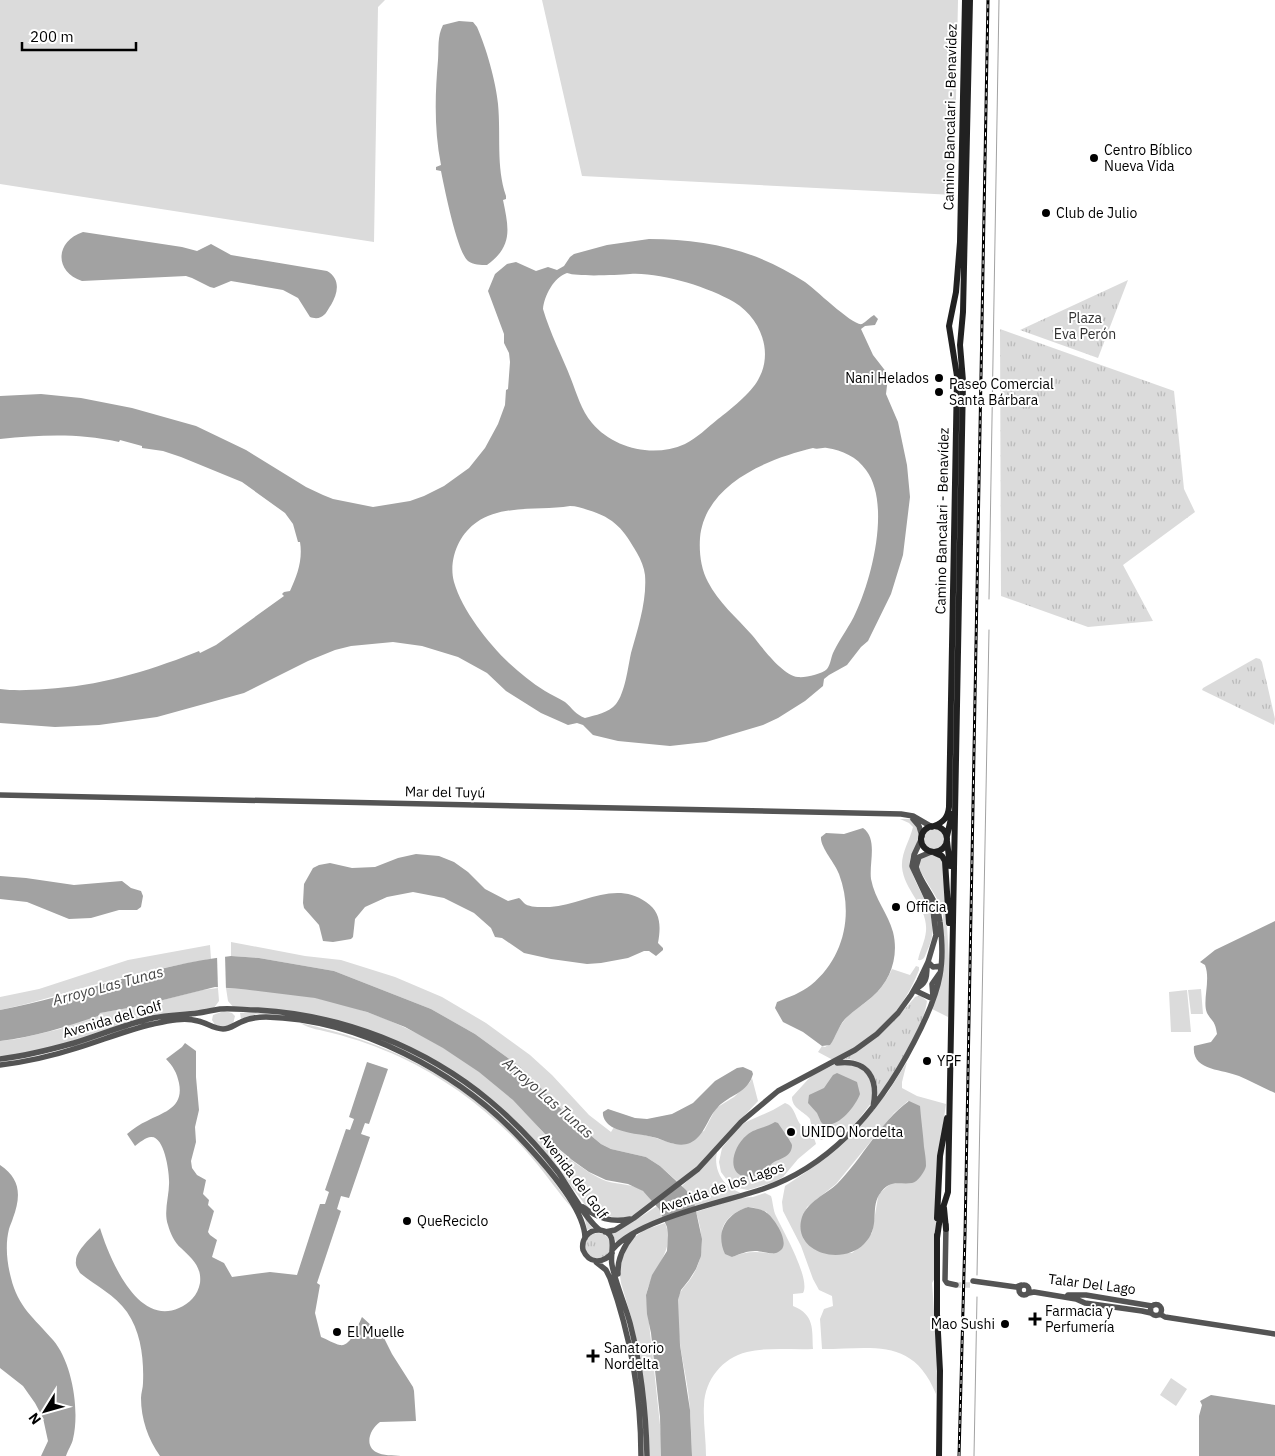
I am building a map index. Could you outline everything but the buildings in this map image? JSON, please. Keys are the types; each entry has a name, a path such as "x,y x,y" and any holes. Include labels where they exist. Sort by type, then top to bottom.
{"main road":[{"name":"Camino Bancalari - Benavídez","path":"933,827 944,821 949,807 957,387 956,364 950,332 951,314 956,292 960,242 965,0"},
{"name":"Camino Bancalari - Benavídez","path":"937,1238 940,1217 948,1192 963,381 960,345 963,318 970,0"},
{"path":"951,314 959,314 963,318"},
{"path":"950,332 958,332 962,329"},
{"name":"Camino Bancalari - Benavídez","path":"952,935 947,828 955,796"},
{"path":"933,827 943,830 947,840 941,850 932,852 924,848 921,838 926,829 933,827"},
{"name":"Camino Bancalari - Benavídez","path":"932,852 943,857 946,868 952,971"},
{"name":"Camino Bancalari - Benavídez","path":"939,1456 940,1372 937,1314 937,1238 939,1167 941,1144 947,1119 950,1082"},
{"path":"939,1167 940,1194 944,1204 946,1229"}],"street":[{"name":"Mar del Tuyú","path":"0,795 889,814"},
{"path":"889,814 913,816 933,827"},
{"path":"889,814 910,817 916,820 921,838"},
{"name":"Avenida de los Lagos","path":"602,1231 615,1230 649,1208 707,1161 741,1122 760,1104 784,1087 861,1046 889,1024 908,1001 928,960 936,934 935,919 930,904 912,866 921,838"},
{"name":"Avenida de los Lagos","path":"613,1251 621,1241 637,1231 701,1208 763,1189 798,1173 841,1142 872,1109 907,1056 933,999 941,969 938,911 933,897 916,867 920,856 932,852"},
{"path":"941,958 937,954 928,960 933,967 941,969"},
{"path":"914,990 933,999"},
{"name":"Avenida del Golf","path":"0,1059 52,1049 153,1018 216,1010 300,1014 337,1023 376,1035 410,1050 480,1093 530,1139 556,1170 594,1227 602,1231"},
{"name":"Avenida del Golf","path":"0,1065 54,1055 139,1028 177,1020 199,1021 223,1029 231,1028 242,1021 252,1018 274,1018 322,1025 358,1035 393,1048 432,1069 477,1098 502,1120 542,1162 567,1196 582,1220 585,1238"},
{"path":"832,1063 853,1063 869,1073 875,1084 875,1098 872,1109"},
{"path":"948,1192 945,1262 948,1278 956,1283"},
{"path":"580,1205 598,1217 608,1220 616,1221 634,1218"},
{"path":"641,1456 639,1416 630,1348 611,1280 606,1270 584,1254 582,1246 585,1238 591,1232 602,1231 612,1239 612,1265 619,1284 636,1350 647,1456"},
{"path":"619,1284 618,1267 620,1254 626,1243 637,1231"},
{"path":"596,1262 604,1260 613,1251"},
{"path":"973,1283 987,1282 1020,1288 1026,1284 1029,1290 1023,1295 1020,1288"},
{"name":"Talar Del Lago","path":"1029,1290 1086,1295 1152,1306"},
{"name":"Talar Del Lago","path":"1029,1290 1076,1299 1085,1303 1142,1310 1151,1313"},
{"path":"1160,1312 1154,1316 1150,1308 1158,1305 1160,1312 1165,1317 1275,1334"}],"green space":[{"path":"0,0 385,0 378,7 374,242 0,184"},
{"path":"542,0 958,0 954,195 582,176"},
{"name":"Plaza Eva Perón","path":"1128,280 1098,358 1020,330"},
{"path":"1000,329 1174,391 1184,489 1195,512 1123,565 1153,621 1088,627 1001,596"},
{"path":"1256,658 1262,662 1275,719 1274,725 1202,690"},
{"path":"900,819 911,819 919,828 917,843 910,859 910,866 928,907 933,928 926,955 920,960 918,960 926,931 926,922 920,906 907,884 902,867 904,852 913,827"},
{"path":"934,828 942,831 945,839 942,847 934,850 926,847 923,839 926,831"},
{"path":"928,853 943,859 950,976 948,1017 932,1009 944,967 943,913 939,902 919,869 920,859"},
{"path":"231,942 305,956 341,960 395,977 442,997 486,1023 530,1055 552,1075 589,1115 611,1132 614,1127 674,1144 704,1131 716,1108 734,1097 752,1078 758,1101 696,1168 678,1182 660,1166 646,1157 611,1149 601,1144 571,1119 519,1066 475,1034 431,1009 334,971 259,958 231,956"},
{"path":"210,945 211,959 133,975 0,1010 0,997 39,989 128,960"},
{"path":"916,966 919,967 919,970 904,1000 874,1033 848,1052 833,1060 818,1052 822,1046 825,1047 831,1043 846,1018 878,991 892,969 910,975"},
{"path":"218,988 219,1001 214,1008 156,1015 47,1049 0,1057 0,1041 60,1029 99,1013"},
{"path":"226,988 317,998 370,1013 422,1036 446,1049 492,1081 521,1107 557,1148 574,1162 606,1181 637,1187 653,1201 634,1216 623,1218 596,1213 586,1206 558,1169 526,1133 433,1060 346,1023 234,1008 228,1001"},
{"path":"1201,989 1203,1014 1191,1014 1188,990"},
{"path":"1187,990 1191,1032 1171,1032 1169,992"},
{"path":"920,995 927,1001 920,1025 893,1075 878,1096 876,1082 870,1070 859,1062 845,1059 883,1031 915,997"},
{"path":"224,1011 235,1016 233,1024 223,1027 215,1025 212,1020 213,1015"},
{"path":"253,1012 292,1016 372,1036 419,1056 450,1074 480,1096 517,1128 533,1145 558,1174 592,1228 587,1230 585,1219 570,1196 479,1097 371,1037 269,1015 257,1014 241,1019 240,1013"},
{"path":"300,1023 343,1034 383,1048 421,1066 456,1087 489,1111 519,1140 547,1172 573,1209 518,1143 488,1114 455,1088 392,1053"},
{"path":"907,1062 902,1088 917,1096 946,1104 937,1167 935,1278 932,1283 938,1363 936,1394 927,1376 916,1363 903,1355 890,1350 874,1348 822,1349 820,1319 824,1309 833,1306 832,1296 819,1290 801,1246 783,1211 782,1202 785,1186 809,1170 857,1129 888,1092","holes":["908,1101 904,1182 890,1184 880,1193 872,1233 852,1253 820,1252 804,1240 801,1229 802,1219 807,1207 836,1184 894,1113"]},
{"path":"836,1064 856,1065 867,1074 872,1082 872,1102 852,1128 821,1140 812,1128 808,1116 796,1107 792,1097 812,1075"},
{"path":"785,1103 791,1107 801,1125 812,1136 816,1144 798,1159 783,1177 774,1182 748,1190 737,1188 721,1172 719,1162 722,1148 739,1127 746,1122"},
{"path":"717,1152 716,1159 721,1177 729,1187 741,1193 695,1207 682,1186"},
{"path":"765,1193 771,1196 775,1214 800,1266 804,1286 803,1293 793,1294 793,1306 809,1318 812,1329 813,1349 754,1350 730,1359 716,1371 705,1396 706,1456 692,1456 689,1399 677,1312 679,1294 698,1265 702,1248 701,1230 696,1212 739,1198 753,1197","holes":["748,1207 767,1212 773,1254 752,1252 732,1257 722,1238 724,1225 730,1217 739,1211"]},
{"path":"657,1206 664,1218 616,1242 612,1233"},
{"path":"665,1223 668,1233 666,1251 646,1295 661,1434 661,1456 649,1456 632,1320 621,1283 619,1269 626,1248 635,1237 644,1230"},
{"path":"598,1233 607,1237 611,1246 607,1255 598,1259 589,1255 585,1246 589,1237"},
{"path":"1171,1378 1187,1389 1176,1406 1160,1395"}],"water":[{"path":"459,21 473,22 477,27 490,65 498,104 500,162 506,196 506,199 503,200 507,220 507,236 501,251 487,265 472,263 464,255 452,218 441,171 436,170 436,167 441,165 437,139 436,112 439,38 443,25"},
{"path":"83,232 197,251 211,244 231,255 327,271 335,278 337,291 326,313 321,317 315,318 310,317 298,298 283,290 231,281 214,288 186,276 82,281 66,271 62,256 67,242"},
{"path":"649,239 691,241 730,248 749,254 787,271 805,282 851,320 862,324 874,315 878,319 875,325 865,326 861,329 873,355 887,373 886,394 898,422 907,465 910,497 903,555 891,594 868,641 847,665 824,679 823,686 805,701 763,725 706,742 670,746 618,741 593,735 583,725 577,723 568,725 541,713 506,691 487,673 458,657 422,646 393,642 351,646 335,650 308,661 244,693 157,717 99,725 55,727 0,723 0,689 46,689 84,685 140,672 199,651 200,653 216,645 284,596 282,594 284,592 290,591 299,568 301,549 293,524 285,513 242,482 181,457 163,451 142,448 142,446 120,440 119,442 89,437 60,436 0,439 0,396 41,394 81,398 132,408 196,426 246,450 306,487 333,499 373,507 410,501 444,486 469,468 485,448 498,424 505,405 510,362 509,353 504,343 504,334 488,291 495,274 507,264 516,262 536,271 548,267 557,270 564,266 574,254 607,245","holes":["567,273 588,275 655,275 698,286 734,302 751,317 762,337 765,359 763,370 758,380 751,390 734,406 698,436 685,444 673,448 648,450 623,445 611,439 601,432 585,413 543,309 545,298 550,288 558,278","813,448 827,448 844,452 858,461 866,470 873,484 877,501 878,520 873,561 854,617 836,646 827,669 817,674 801,677 792,675 779,666 728,610 708,582 701,561 700,549 704,519 713,503 726,489 758,467","579,507 597,513 612,521 623,531 632,545 641,561 645,575 645,595 622,693 610,710 585,718 565,702 531,681 501,655 469,615 454,582 453,565 456,548 465,533 477,522 487,516 510,510"]},
{"path":"863,828 868,833 872,844 871,879 873,887 893,932 895,941 894,959 889,976 879,991 845,1019 830,1045 822,1046 803,1032 783,1022 775,1008 777,1002 795,995 811,985 822,974 838,949 843,934 846,904 843,889 839,874 821,841 821,837 826,833 844,834"},
{"path":"416,854 439,856 454,862 468,872 485,889 508,901 519,898 526,905 550,907 610,893 634,896 646,902 655,910 659,920 658,943 663,950 656,956 649,951 644,951 628,958 587,964 524,953 502,938 495,937 491,928 474,913 444,898 413,892 387,897 365,907 355,919 353,937 351,939 333,942 323,941 319,925 304,908 303,903 304,884 313,868 330,863 352,868 375,867 398,858"},
{"path":"0,876 74,885 122,881 131,888 141,891 143,896 141,907 137,910 119,910 91,918 69,919 27,902 0,899"},
{"path":"1275,921 1275,1093 1239,1076 1203,1065 1194,1054 1194,1046 1211,1042 1217,1034 1214,1024 1207,1013 1205,1003 1207,971 1205,965 1200,962 1215,950"},
{"name":"Arroyo Las Tunas","path":"231,956 259,958 334,971 431,1009 475,1034 519,1066 571,1119 601,1144 611,1149 646,1157 660,1166 686,1190 694,1202 702,1239 701,1256 696,1269 681,1290 678,1300 680,1345 690,1410 692,1456 661,1456 660,1417 646,1295 652,1275 667,1251 667,1227 659,1209 643,1191 628,1184 606,1180 589,1172 572,1160 558,1148 513,1100 479,1072 443,1048 405,1027 367,1012 315,998 215,987 139,1006 100,1013 98,1016 49,1031 0,1041 0,1010 173,966"},
{"path":"185,1043 196,1051 199,1110 195,1127 196,1142 191,1161 192,1168 197,1175 206,1180 203,1194 209,1200 208,1205 214,1211 208,1232 217,1240 212,1257 224,1263 232,1277 270,1272 297,1275 320,1204 325,1204 329,1192 325,1190 346,1129 350,1130 354,1119 349,1117 367,1062 388,1069 369,1124 365,1123 361,1134 370,1137 349,1198 341,1196 337,1209 341,1211 317,1283 320,1285 315,1313 321,1337 340,1345 348,1343 362,1317 383,1336 413,1387 416,1421 380,1422 373,1429 369,1441 372,1449 376,1452 385,1455 401,1456 160,1456 152,1443 142,1414 143,1365 141,1346 136,1328 122,1306 80,1273 76,1263 81,1248 100,1228 110,1255 127,1286 138,1299 150,1308 164,1311 179,1308 190,1301 197,1291 200,1283 198,1267 175,1241 167,1220 166,1208 169,1175 162,1148 156,1138 151,1137 135,1146 127,1134 134,1128 166,1112 176,1104 180,1091 179,1083 171,1064 166,1059"},
{"path":"743,1067 752,1071 751,1080 743,1090 722,1103 714,1111 703,1131 690,1143 675,1144 623,1131 610,1126 603,1116 603,1112 608,1109 635,1118 647,1119 672,1114 693,1103 715,1081 737,1068"},
{"path":"837,1073 857,1082 860,1094 846,1115 835,1123 824,1125 808,1103 809,1095 824,1088 833,1075"},
{"path":"909,1101 920,1106 926,1164 923,1173 912,1183 894,1183 883,1190 876,1201 874,1225 869,1238 854,1251 831,1255 811,1247 804,1239 801,1229 802,1217 805,1211 813,1202 837,1184 880,1130"},
{"path":"775,1122 778,1123 792,1145 792,1149 786,1156 774,1162 761,1174 748,1177 741,1175 736,1171 734,1165 736,1149 747,1135"},
{"path":"0,1165 12,1176 18,1195 16,1210 9,1229 7,1248 8,1266 14,1288 22,1305 60,1349 70,1373 76,1414 72,1441 66,1456 41,1456 48,1441 43,1418 23,1386 0,1368"},
{"path":"748,1207 765,1212 777,1225 784,1242 781,1250 775,1253 752,1251 732,1257 725,1254 721,1238 724,1225 734,1214"},
{"path":"1211,1395 1275,1405 1275,1456 1199,1456 1199,1416 1202,1405 1200,1401"}],"pier":[{"path":"217,955 225,955 226,991 218,990"}],"waterway":[{"path":"989,599 999,0"},
{"path":"977,1275 989,630"},
{"path":"974,1456 977,1297"}],"tunnel":[{"path":"956,1285 973,1285"}],"railway":[{"path":"959,1456 965,1235 988,0"}],"place":[{"name":"Centro Bíblico Nueva Vida","path":"1094,158"},
{"name":"Club de Julio","path":"1046,213"},
{"name":"Nani Helados","path":"939,378"},
{"name":"Paseo Comercial Santa Bárbara","path":"939,392"},
{"name":"Officia","path":"896,907"},
{"name":"YPF","path":"927,1061"},
{"name":"UNIDO Nordelta","path":"791,1132"},
{"name":"QueReciclo","path":"407,1221"},
{"name":"Farmacia y Perfumería","path":"1035,1319"},
{"name":"Mao Sushi","path":"1005,1324"},
{"name":"El Muelle","path":"337,1332"},
{"name":"Sanatorio Nordelta","path":"593,1356"}]}
